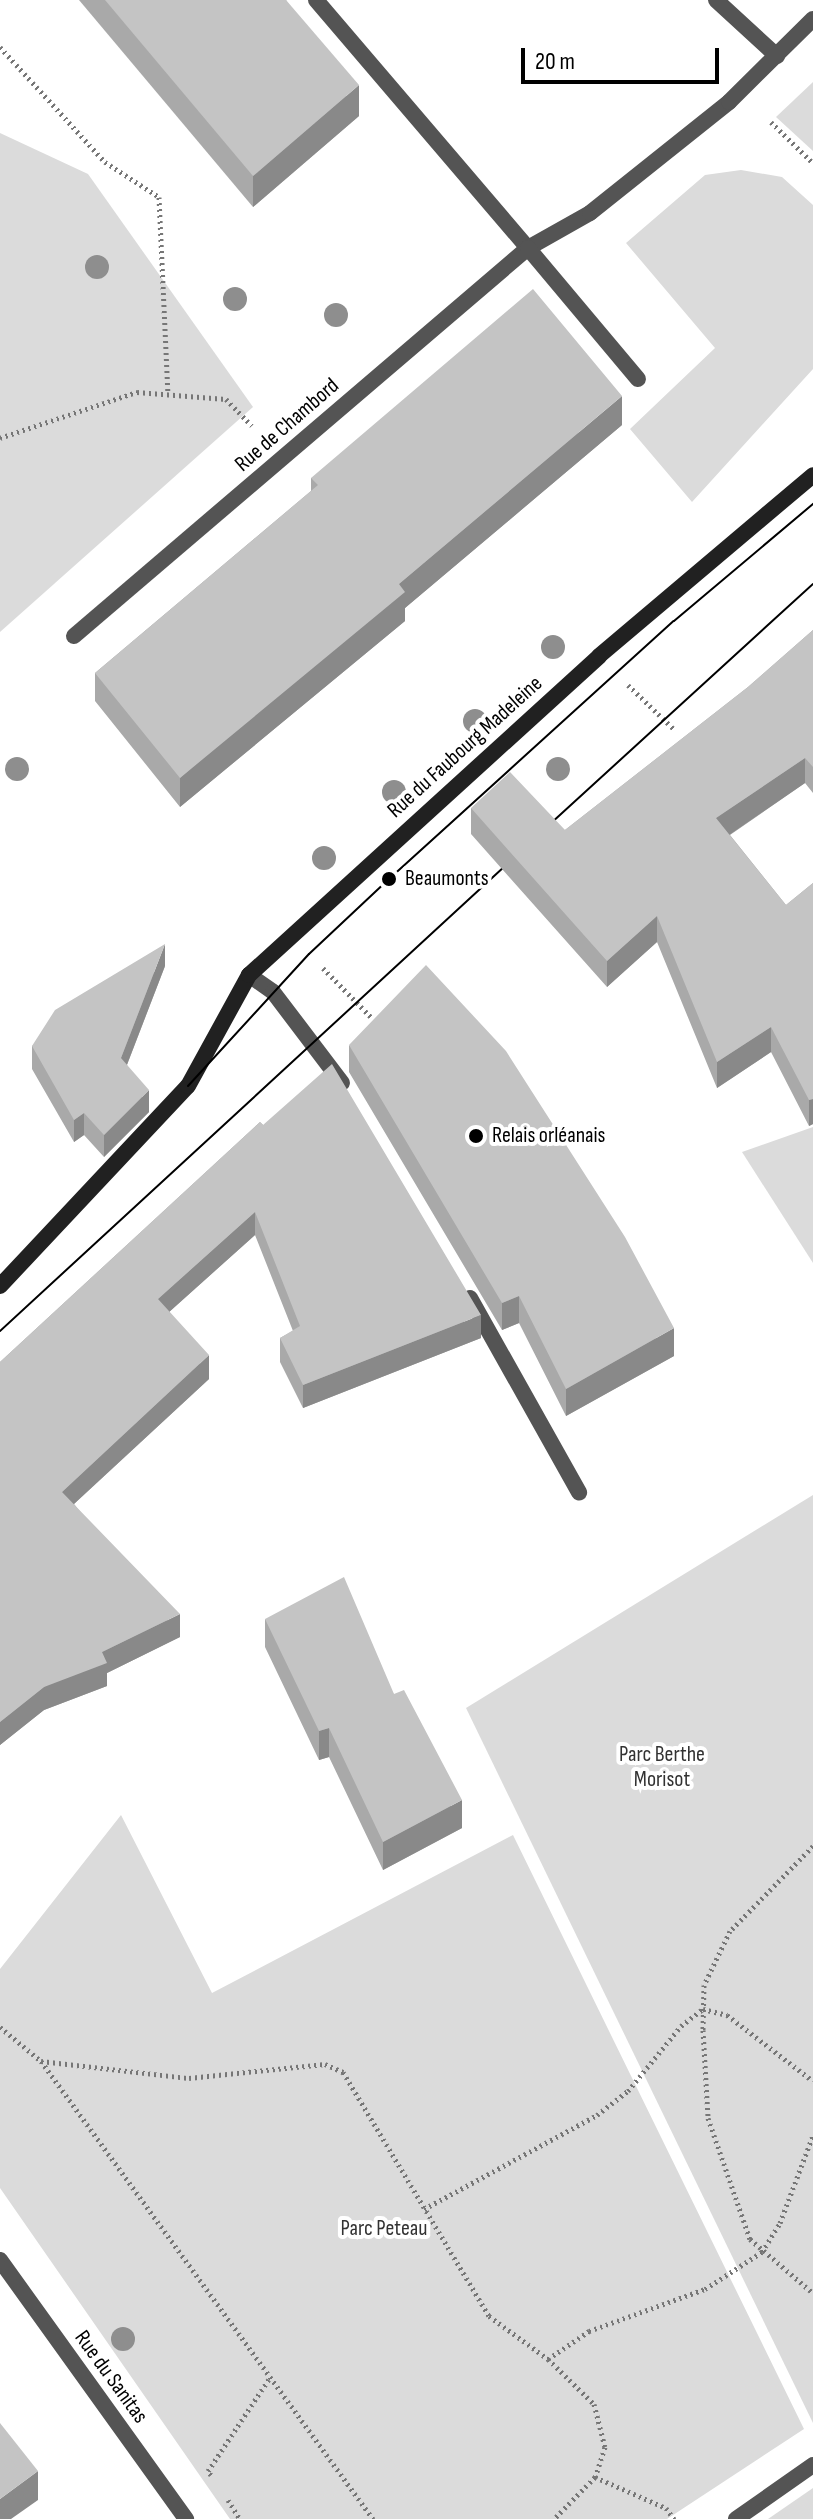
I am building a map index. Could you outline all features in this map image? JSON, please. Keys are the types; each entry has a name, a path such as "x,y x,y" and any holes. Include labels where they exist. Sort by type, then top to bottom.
{"street":[{"path":"316,0 638,379"},
{"path":"716,0 777,56"},
{"name":"Rue de Chambord","path":"74,636 528,248 590,213 777,56 813,19"},
{"name":"Rue du Faubourg Madeleine","path":"0,1286 188,1086 249,975 599,656 813,475"},
{"path":"249,975 273,992 330,1062 354,1103"},
{"path":"460,1281 550,1432 579,1492"},
{"name":"Rue du Sanitas","path":"0,2260 186,2519"},
{"path":"736,2519 813,2465"}],"path":[{"path":"0,47 105,162 159,197 168,394"},
{"path":"761,113 813,163"},
{"path":"0,438 137,392 168,394 226,399 283,458"},
{"path":"616,673 675,730"},
{"path":"319,964 371,1017"},
{"path":"813,1846 730,1931 704,1985 703,2009 708,2118 750,2239 813,2293"},
{"path":"703,2009 727,2015 813,2081"},
{"path":"424,2209 597,2115 628,2091 681,2026 703,2009"},
{"path":"0,2027 41,2061 373,2519"},
{"path":"41,2061 189,2078 325,2064 343,2072 489,2316 583,2388 603,2425 605,2447 595,2477 554,2519"},
{"path":"548,2359 589,2331 705,2289 762,2252 780,2223 813,2135"},
{"path":"216,2483 208,2471 269,2379"},
{"path":"595,2477 666,2508 674,2519"},
{"path":"224,2495 240,2519"}],"green space":[{"path":"813,82 813,151 776,117"},
{"path":"0,133 88,174 253,407 0,632"},
{"path":"741,170 782,177 813,205 813,369 692,502 630,429 715,348 626,243 705,175"},
{"path":"813,1127 813,1263 742,1152"},
{"name":"Parc Berthe Morisot","path":"813,1495 813,2423 466,1708"},
{"name":"Parc Peteau","path":"121,1815 212,1993 513,1835 804,2429 667,2519 230,2519 0,2188 0,1969"},
{"path":"813,2488 813,2519 768,2519"}],"building":[{"path":"105,0 286,0 359,85 253,176"},
{"path":"533,289 622,396 399,584 405,592 180,778 95,673 318,485 311,478"},
{"path":"813,630 813,767 805,758 716,818 786,905 813,883 813,1099 809,1100 771,1027 717,1062 657,916 607,961 471,808 510,772 565,830 748,687"},
{"path":"165,944 121,1058 149,1090 104,1135 84,1113 74,1120 32,1046 55,1010"},
{"name":"Relais orléanais","path":"426,965 506,1051 625,1237 674,1328 566,1389 519,1296 502,1303 349,1045"},
{"path":"332,1064 481,1315 303,1385 280,1338 300,1326 255,1212 158,1299 209,1355 62,1492 180,1614 102,1652 107,1663 44,1687 0,1722 0,1362 260,1122 263,1125"},
{"path":"344,1577 394,1694 404,1690 462,1800 383,1842 329,1728 319,1731 265,1619"},
{"path":"0,2423 38,2471 0,2499"}],"tram line":[{"path":"188,1086 309,954 389,879 674,621 813,504"},
{"path":"538,835 813,584"},
{"path":"0,1331 518,854"}],"place":[{"name":"Beaumonts","path":"389,879"},
{"name":"Relais orléanais","path":"476,1136"}]}
